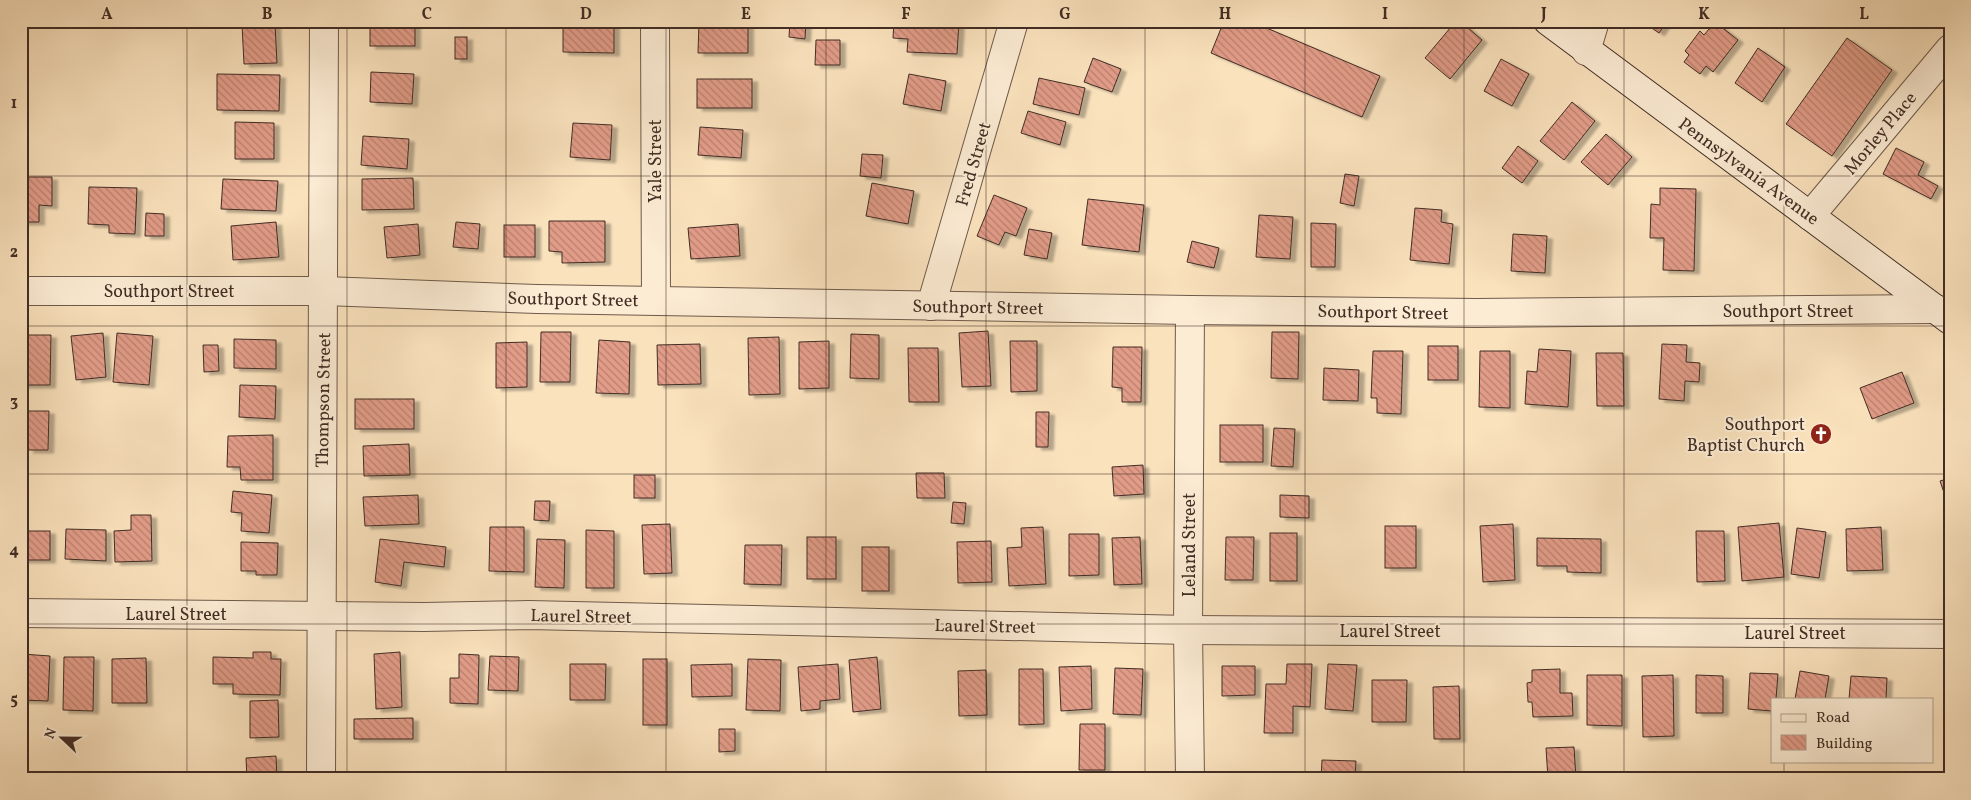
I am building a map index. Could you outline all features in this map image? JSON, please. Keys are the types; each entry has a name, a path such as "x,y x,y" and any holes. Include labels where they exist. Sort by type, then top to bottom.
{"street":[{"name":"Thompson Street","path":"321,779 324,21"},
{"name":"Yale Street","path":"655,21 656,300"},
{"name":"Fred Street","path":"931,306 1014,21"},
{"name":"Pennsylvania Avenue","path":"1548,21 1943,315"},
{"path":"1586,51 1594,21"},
{"name":"Morley Place","path":"1810,216 1950,49"},
{"name":"Southport Street","path":"21,291 324,291 537,299 1190,310 1943,315"},
{"name":"Leland Street","path":"1190,310 1188,630 1190,779"},
{"name":"Laurel Street","path":"21,613 424,617 529,614 1188,630 1950,634"}],"building":[{"path":"370,21 415,21 415,46 370,46"},
{"path":"699,21 748,21 748,53 698,53"},
{"path":"790,21 806,21 805,39 789,37"},
{"path":"894,21 959,21 957,54 907,52 908,39 893,38"},
{"path":"1224,21 1250,21 1380,76 1362,117 1211,53"},
{"path":"1456,21 1460,21 1482,40 1450,79 1425,58"},
{"path":"1642,21 1667,21 1659,33"},
{"path":"1715,22 1738,40 1713,72 1706,66 1700,74 1684,62 1689,55 1685,51 1700,31 1704,35"},
{"path":"275,24 277,63 244,64 242,25"},
{"path":"563,24 614,24 614,53 563,52"},
{"path":"455,37 467,37 467,59 455,59"},
{"path":"1847,38 1892,70 1832,156 1786,124"},
{"path":"816,40 840,40 840,65 815,65"},
{"path":"1758,48 1785,67 1762,102 1735,83"},
{"path":"1093,58 1121,69 1112,92 1084,82"},
{"path":"1501,59 1529,74 1512,106 1484,91"},
{"path":"371,72 414,74 412,104 370,102"},
{"path":"217,74 280,75 279,111 217,110"},
{"path":"909,74 946,81 941,111 903,104"},
{"path":"1039,78 1085,88 1079,115 1033,104"},
{"path":"697,79 752,79 752,108 697,108"},
{"path":"1572,102 1595,121 1564,160 1540,141"},
{"path":"1028,111 1066,122 1060,145 1021,133"},
{"path":"235,122 274,123 274,159 235,159"},
{"path":"573,123 612,125 610,160 570,157"},
{"path":"700,127 743,130 741,158 698,155"},
{"path":"1606,134 1632,157 1608,185 1581,162"},
{"path":"363,136 409,139 407,169 361,165"},
{"path":"1518,146 1538,161 1522,183 1502,168"},
{"path":"1896,148 1924,162 1918,175 1938,186 1931,199 1883,174"},
{"path":"862,154 883,155 881,178 860,176"},
{"path":"1345,174 1359,176 1354,206 1340,203"},
{"path":"21,177 52,177 52,206 39,205 39,222 21,222"},
{"path":"413,178 414,209 362,210 362,179"},
{"path":"223,179 278,181 276,211 221,209"},
{"path":"872,183 914,191 908,224 866,216"},
{"path":"89,187 137,188 135,234 109,233 109,225 88,224"},
{"path":"1660,188 1696,189 1694,271 1663,270 1664,238 1650,238 1651,204 1660,205"},
{"path":"994,195 1027,208 1016,236 1005,232 999,245 977,236"},
{"path":"1088,199 1144,205 1139,252 1082,245"},
{"path":"1415,208 1442,210 1441,222 1453,224 1449,264 1410,260"},
{"path":"146,213 164,214 164,236 145,236"},
{"path":"1259,215 1293,217 1290,259 1256,257"},
{"path":"549,221 605,221 605,262 562,263 562,252 549,251"},
{"path":"276,222 279,257 233,260 231,226"},
{"path":"456,222 480,224 478,249 453,247"},
{"path":"1311,223 1336,224 1335,267 1311,267"},
{"path":"418,224 420,255 387,258 384,227"},
{"path":"738,224 740,256 691,259 688,228"},
{"path":"504,225 535,225 535,257 504,257"},
{"path":"1029,229 1052,233 1047,259 1024,255"},
{"path":"1513,234 1547,236 1545,273 1511,271"},
{"path":"1192,241 1219,248 1214,268 1187,262"},
{"path":"988,331 991,386 962,387 959,333"},
{"path":"541,332 571,332 570,382 540,382"},
{"path":"1272,332 1299,332 1298,379 1271,378"},
{"path":"103,333 106,377 76,380 71,336"},
{"path":"117,333 153,336 149,385 113,382"},
{"path":"851,334 879,335 879,379 850,378"},
{"path":"21,335 51,335 50,385 21,385"},
{"path":"779,337 780,394 749,395 748,338"},
{"path":"234,339 276,340 276,369 234,368"},
{"path":"599,340 630,342 629,394 596,393"},
{"path":"829,341 829,388 799,389 799,342"},
{"path":"1010,341 1037,341 1037,391 1011,392"},
{"path":"527,342 527,387 496,388 496,343"},
{"path":"700,344 701,384 658,385 657,345"},
{"path":"1662,344 1687,345 1686,362 1700,363 1699,382 1685,381 1684,401 1659,399"},
{"path":"203,345 218,345 219,371 204,372"},
{"path":"1428,346 1458,346 1458,380 1428,380"},
{"path":"1113,347 1142,347 1141,402 1122,402 1122,388 1112,387"},
{"path":"908,348 938,348 939,402 909,402"},
{"path":"1539,349 1571,351 1568,407 1525,404 1527,371 1537,372"},
{"path":"1373,351 1403,351 1401,414 1377,413 1377,398 1371,398"},
{"path":"1480,351 1510,351 1510,408 1479,407"},
{"path":"1596,353 1623,353 1624,406 1597,406"},
{"path":"1324,368 1359,370 1358,401 1323,400"},
{"path":"1902,372 1914,403 1872,419 1860,388"},
{"path":"240,385 276,386 275,419 239,417"},
{"path":"355,399 414,399 414,429 355,429"},
{"path":"28,411 49,411 48,450 28,450"},
{"path":"1036,412 1049,412 1048,447 1036,447"},
{"path":"1220,425 1263,425 1263,462 1220,462"},
{"path":"1274,428 1295,429 1293,467 1271,466"},
{"path":"273,435 273,480 241,480 240,467 227,467 228,436"},
{"path":"409,444 410,475 364,476 363,446"},
{"path":"1143,465 1144,494 1114,496 1112,467"},
{"path":"916,473 944,473 945,498 917,498"},
{"path":"634,475 655,475 655,498 634,498"},
{"path":"1950,478 1950,510 1940,481"},
{"path":"233,491 272,495 269,533 241,531 242,513 231,512"},
{"path":"418,495 419,524 365,526 363,497"},
{"path":"1280,495 1309,496 1309,518 1280,517"},
{"path":"535,501 550,501 549,521 534,520"},
{"path":"953,502 966,503 964,524 951,523"},
{"path":"131,515 151,515 152,561 115,562 114,531 131,530"},
{"path":"1779,523 1784,577 1742,581 1738,527"},
{"path":"670,524 672,573 644,574 642,525"},
{"path":"1513,524 1515,580 1483,582 1480,526"},
{"path":"1385,526 1416,526 1416,568 1385,568"},
{"path":"490,527 524,527 524,572 489,571"},
{"path":"1043,527 1046,584 1009,586 1007,548 1022,547 1021,528"},
{"path":"1881,527 1883,570 1847,571 1846,529"},
{"path":"1797,528 1826,532 1819,578 1791,574"},
{"path":"66,529 106,530 106,561 65,559"},
{"path":"586,530 614,531 614,588 586,588"},
{"path":"21,531 50,531 50,560 21,560"},
{"path":"1696,531 1724,531 1725,581 1697,582"},
{"path":"1270,533 1297,533 1297,581 1270,581"},
{"path":"1069,534 1099,534 1099,575 1069,576"},
{"path":"807,537 836,537 836,579 807,579"},
{"path":"1140,537 1142,584 1114,585 1112,538"},
{"path":"1226,537 1254,537 1253,580 1225,580"},
{"path":"1537,538 1601,539 1601,573 1567,572 1567,566 1537,566"},
{"path":"380,539 446,547 444,567 404,562 401,586 375,582"},
{"path":"537,539 565,540 564,588 535,587"},
{"path":"991,541 992,582 958,583 957,542"},
{"path":"241,542 278,543 277,575 256,575 256,571 241,571"},
{"path":"745,545 782,545 781,585 744,584"},
{"path":"862,547 889,547 889,591 862,591"},
{"path":"253,652 271,652 271,659 281,659 280,695 233,694 233,684 213,684 213,657 253,658"},
{"path":"400,652 402,707 376,709 374,654"},
{"path":"22,654 50,656 48,701 21,700"},
{"path":"459,654 479,655 478,704 450,703 450,678 459,678"},
{"path":"490,656 519,657 518,691 488,690"},
{"path":"64,657 94,657 93,711 63,710"},
{"path":"877,657 881,709 853,712 849,660"},
{"path":"146,658 147,703 112,703 112,659"},
{"path":"643,659 667,659 667,725 643,725"},
{"path":"748,659 781,660 780,711 746,710"},
{"path":"570,664 606,664 605,700 570,700"},
{"path":"732,664 732,696 692,697 691,665"},
{"path":"838,664 840,699 820,701 820,709 801,711 798,667"},
{"path":"1287,664 1312,664 1310,707 1293,706 1293,733 1264,733 1266,684 1286,684"},
{"path":"1328,664 1357,665 1353,711 1325,709"},
{"path":"1091,666 1092,709 1061,711 1059,667"},
{"path":"1222,666 1255,666 1255,695 1222,696"},
{"path":"1115,668 1143,669 1141,715 1113,714"},
{"path":"1019,669 1043,669 1044,724 1019,725"},
{"path":"1560,669 1560,693 1572,693 1573,716 1533,717 1532,702 1528,702 1527,683 1532,682 1532,670"},
{"path":"986,670 987,715 959,716 958,671"},
{"path":"1800,671 1829,676 1825,698 1795,698"},
{"path":"1750,673 1778,674 1776,698 1771,698 1771,711 1748,709"},
{"path":"1587,675 1622,675 1622,726 1587,725"},
{"path":"1673,675 1674,736 1643,737 1642,676"},
{"path":"1696,675 1723,676 1723,713 1696,713"},
{"path":"1851,676 1887,678 1886,698 1849,698"},
{"path":"1372,680 1407,680 1406,722 1372,722"},
{"path":"1459,686 1460,739 1434,739 1433,687"},
{"path":"278,700 279,737 250,738 250,701"},
{"path":"413,718 413,739 354,739 354,719"},
{"path":"1080,724 1105,724 1105,770 1079,770"},
{"path":"719,729 735,729 735,751 719,752"},
{"path":"1574,747 1576,779 1548,779 1546,748"},
{"path":"276,756 277,779 247,779 246,758"},
{"path":"1322,760 1356,761 1355,779 1321,779"}],"place":[{"name":"Southport Baptist Church","path":"1821,434"}]}
